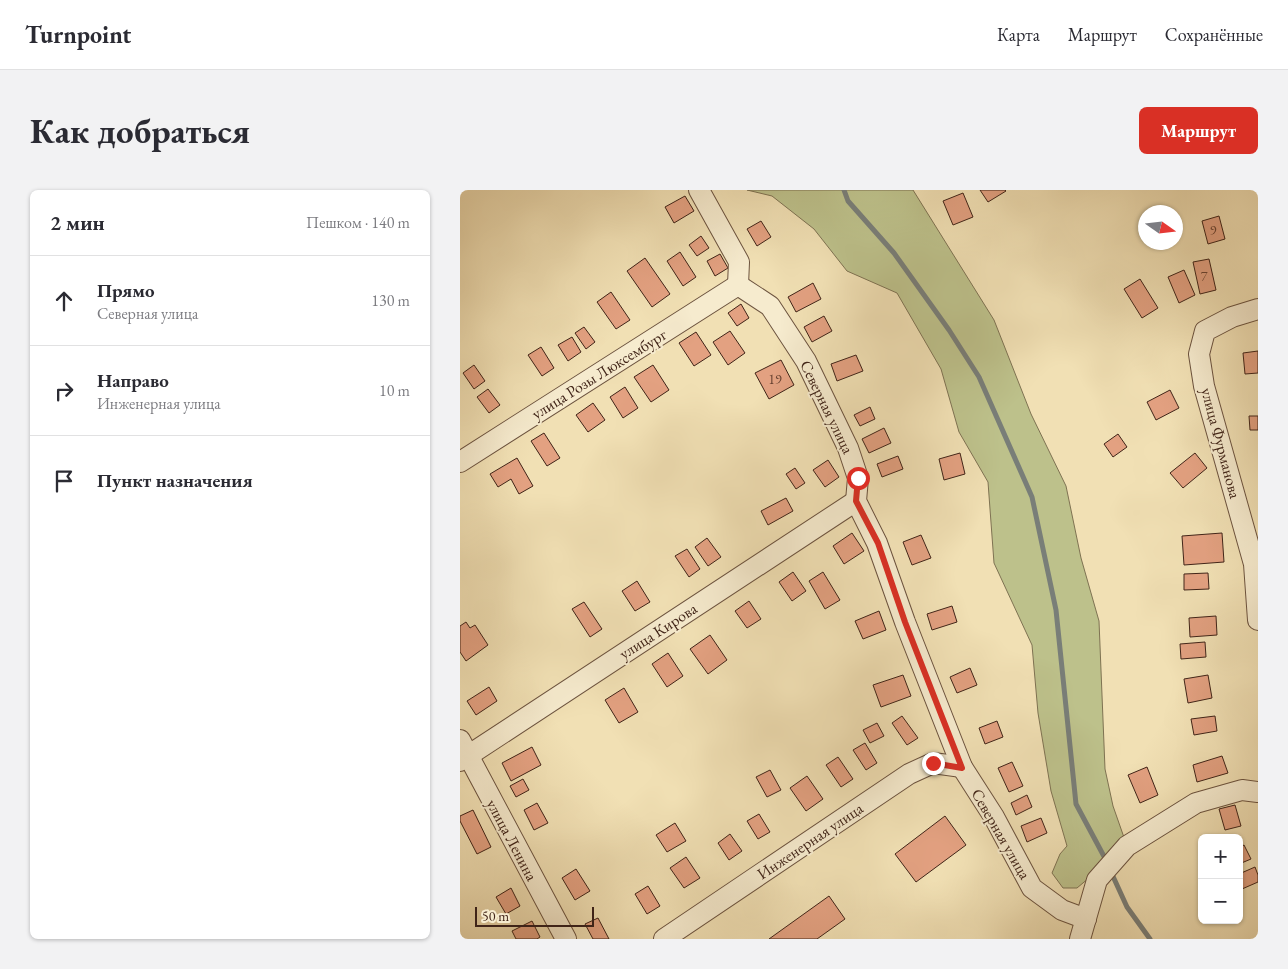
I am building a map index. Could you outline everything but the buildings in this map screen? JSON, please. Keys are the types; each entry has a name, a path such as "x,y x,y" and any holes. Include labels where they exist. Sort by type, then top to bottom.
{"street":[{"path":"699,190 739,262 738,285"},
{"name":"улица Розы Люксембург","path":"460,462 738,285"},
{"name":"Северная улица","path":"738,285 770,306 806,361 848,448 858,478 856,501 878,543 908,631 962,768 994,817 1032,888 1062,910 1086,919"},
{"name":"улица Фурманова","path":"1258,309 1232,317 1205,331 1199,354 1204,386 1256,564 1258,620"},
{"name":"улица Кирова","path":"463,752 856,501"},
{"name":"улица Ленина","path":"463,752 566,939"},
{"name":"Инженерная улица","path":"664,939 909,774 933,763 962,768"},
{"path":"1080,939 1097,880 1127,846 1196,803 1242,790 1258,792"}],"green space":[{"path":"747,190 913,190 994,320 1031,414 1066,486 1081,558 1099,621 1105,769 1113,806 1127,846 1077,888 1063,888 1052,873 1060,854 1067,846 1051,791 1038,713 1032,645 994,563 988,482 959,432 941,369 897,293 847,271 814,229 772,196"}],"waterway":[{"path":"844,190 848,201 894,253 949,330 979,377 1032,497 1056,610 1076,804 1107,862"},
{"path":"1111,872 1127,907 1150,939"}],"route":[{"path":"858,478 856,501 878,543 935,703 962,768 933,763"}]}
